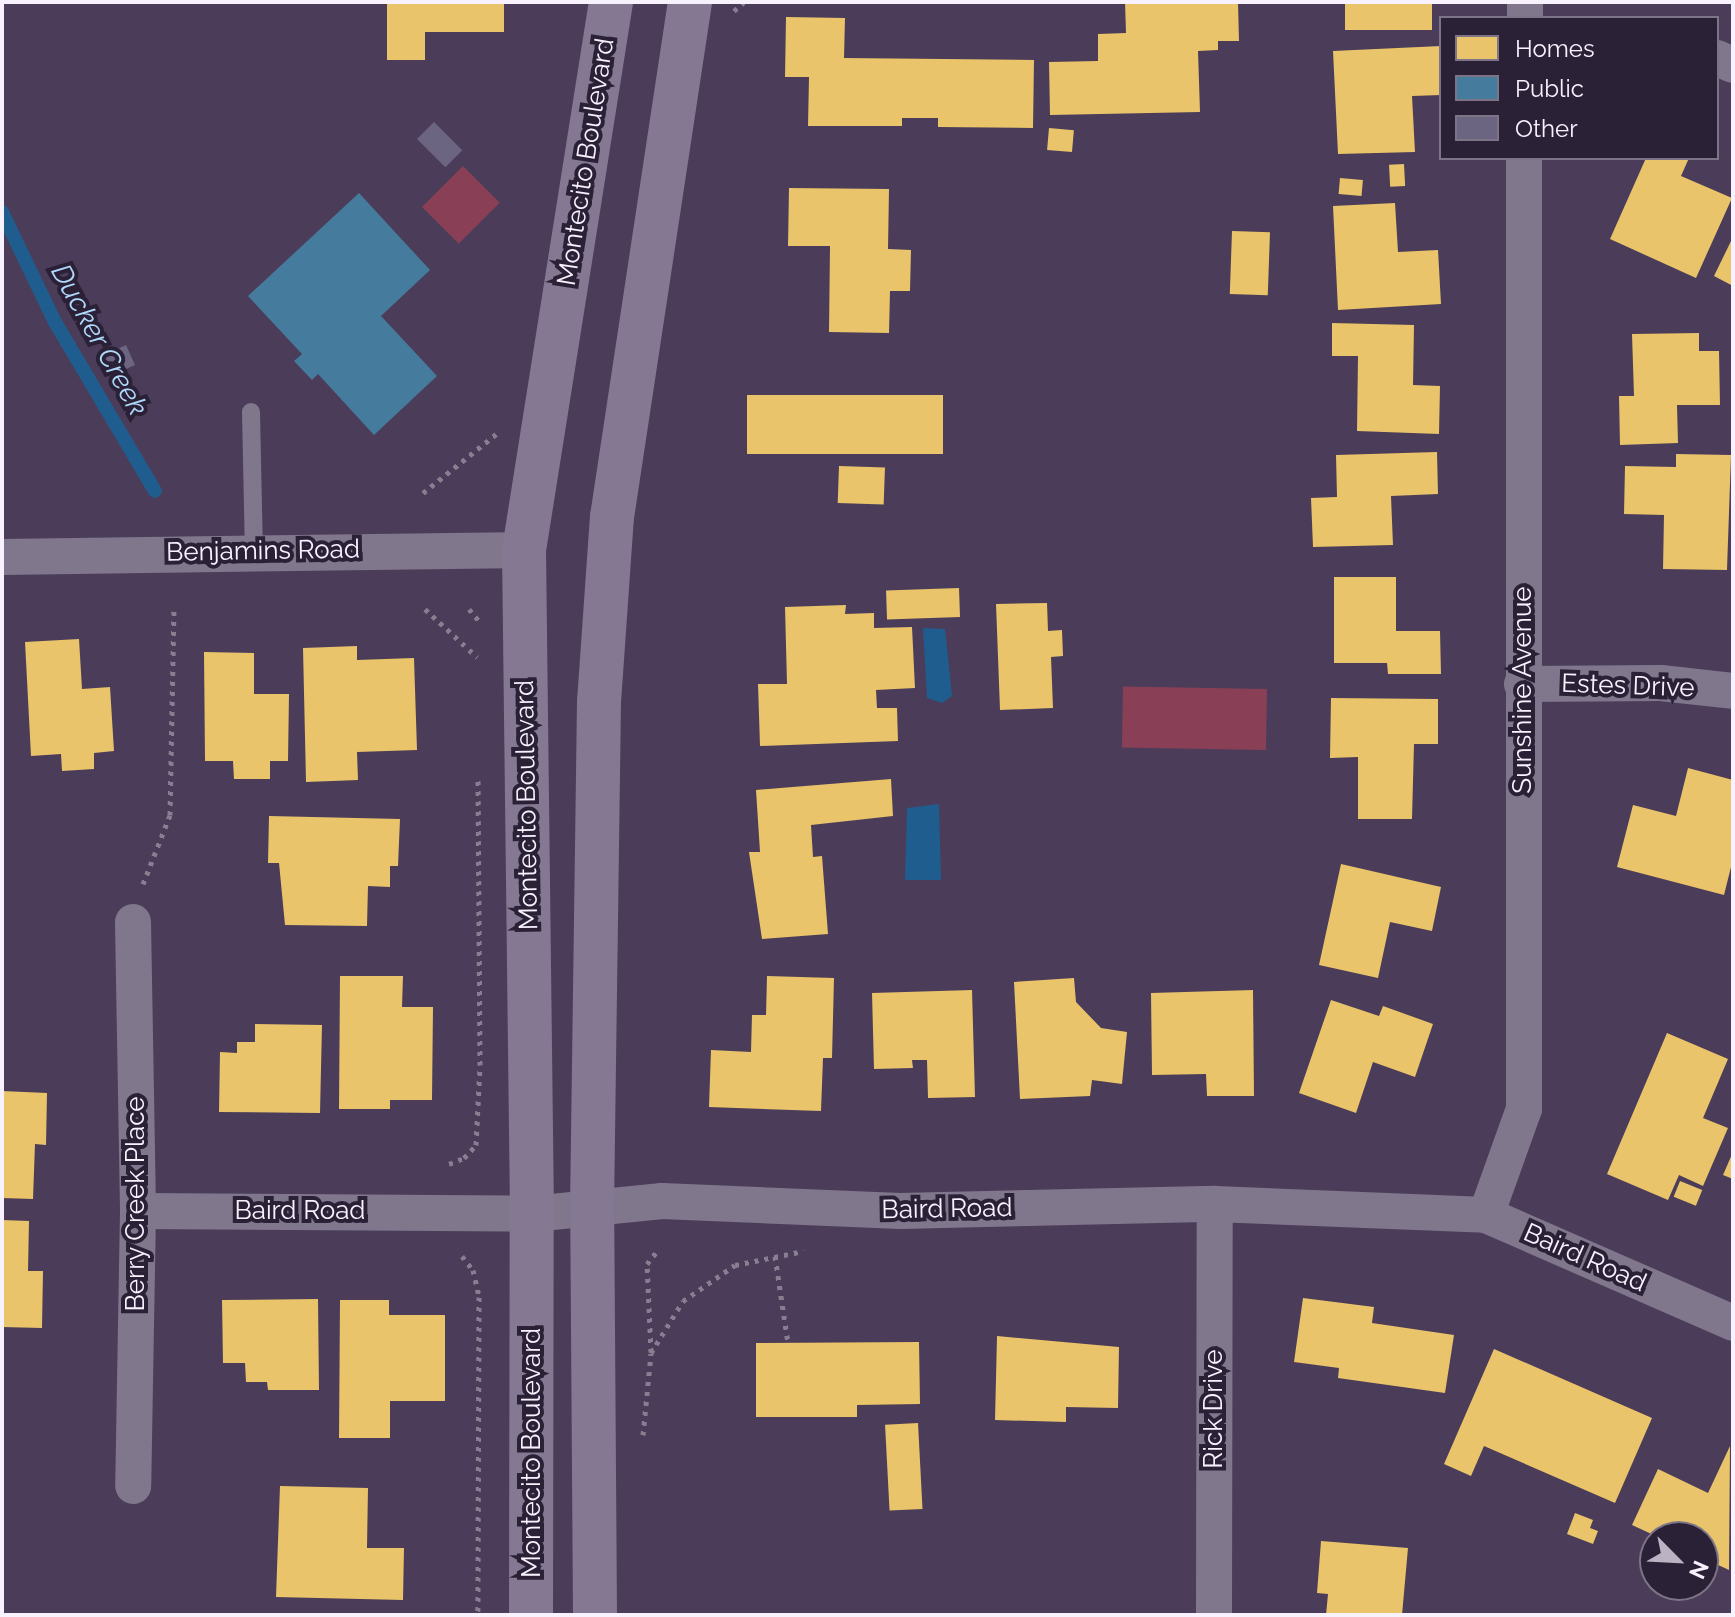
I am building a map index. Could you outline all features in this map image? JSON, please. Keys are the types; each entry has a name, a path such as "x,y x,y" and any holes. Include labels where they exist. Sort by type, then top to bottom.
{"main road":[{"name":"Montecito Boulevard","path":"531,1615 532,1214 524,550 611,2"},
{"path":"595,1615 592,1209 599,702 612,517 690,2"}],"street":[{"name":"Sunshine Avenue","path":"1486,1215 1524,1109 1524,160"},
{"name":"Benjamins Road","path":"2,557 254,551 524,550"},
{"name":"Estes Drive","path":"1522,684 1661,683 1733,691"},
{"name":"Berry Creek Place","path":"133,922 138,1211 133,1486"},
{"name":"Baird Road","path":"138,1211 532,1214 662,1201 900,1211 1215,1204 1486,1215 1733,1323"},
{"name":"Rick Drive","path":"1214,1615 1215,1204"}],"lane":[{"path":"251,412 254,551"}],"path":[{"path":"733,11 744,2"},
{"path":"423,493 497,433"},
{"path":"425,609 477,657 489,657"},
{"path":"469,609 484,631"},
{"path":"133,922 154,847 170,815 174,611"},
{"path":"477,657 477,672"},
{"path":"449,1164 464,1158 476,1145 480,1065 478,766"},
{"path":"651,1353 665,1324 708,1279 735,1265 813,1250"},
{"path":"642,1442 651,1353 647,1264 657,1251"},
{"path":"454,1252 473,1270 479,1297 478,1615"},
{"path":"775,1256 788,1343"}],"shaded area":[{"path":"463,166 500,203 459,244 422,207"},
{"path":"1123,686 1267,689 1266,750 1122,747"}],"water":[{"path":"923,628 945,629 952,696 942,703 927,698"},
{"path":"939,804 941,880 905,880 907,808"}],"building: Homes":[{"path":"387,2 504,2 504,32 425,32 425,60 387,60"},
{"path":"1125,2 1238,2 1239,41 1218,41 1218,50 1198,51 1200,112 1050,115 1049,62 1098,61 1098,34 1126,33"},
{"path":"1345,2 1432,2 1432,30 1345,30"},
{"path":"786,17 845,18 844,58 1034,60 1033,128 938,127 938,118 902,118 902,126 808,126 809,77 785,77"},
{"path":"1439,46 1439,95 1412,96 1415,152 1338,154 1333,51"},
{"path":"1049,128 1074,130 1072,152 1047,150"},
{"path":"1645,160 1688,160 1681,176 1732,198 1696,278 1610,239"},
{"path":"1404,164 1405,186 1390,187 1389,165"},
{"path":"1340,178 1363,180 1362,196 1339,194"},
{"path":"789,188 889,189 888,249 911,250 910,291 890,291 889,333 829,332 830,246 788,246"},
{"path":"1395,203 1398,252 1438,250 1441,304 1338,310 1333,206"},
{"path":"1232,231 1270,232 1268,295 1230,294"},
{"path":"1733,237 1733,286 1714,276"},
{"path":"1332,323 1414,325 1413,385 1440,386 1439,434 1357,431 1358,356 1332,356"},
{"path":"1699,333 1699,351 1719,351 1720,405 1677,405 1678,443 1620,445 1619,396 1634,396 1632,334"},
{"path":"747,395 943,395 943,454 747,454"},
{"path":"1437,452 1438,494 1391,496 1393,545 1313,547 1311,498 1337,497 1336,455"},
{"path":"1676,454 1731,455 1727,570 1663,569 1664,515 1624,514 1625,466 1676,467"},
{"path":"839,466 885,468 884,505 838,503"},
{"path":"1334,577 1396,577 1396,631 1440,631 1441,674 1388,674 1387,663 1334,663"},
{"path":"959,588 960,617 887,620 886,591"},
{"path":"1047,603 1048,631 1062,630 1063,656 1051,657 1053,708 1000,710 996,604"},
{"path":"846,605 845,614 874,613 874,628 912,627 915,688 876,690 877,708 897,708 898,741 760,746 758,684 787,684 785,607"},
{"path":"79,639 82,689 110,687 114,751 94,753 94,769 62,771 61,754 31,756 25,642"},
{"path":"357,646 357,660 414,658 417,750 357,752 358,780 306,782 303,648"},
{"path":"204,652 254,653 254,694 289,694 288,761 270,761 270,779 234,779 233,761 205,761"},
{"path":"1331,698 1438,699 1438,744 1414,744 1412,819 1358,819 1358,757 1330,758"},
{"path":"1688,768 1733,780 1733,859 1724,895 1617,867 1633,805 1676,816"},
{"path":"891,779 893,816 811,825 813,857 822,856 828,934 762,939 749,852 760,852 756,790"},
{"path":"269,816 400,819 398,866 390,866 390,887 368,886 367,926 285,925 279,863 268,863"},
{"path":"1341,864 1441,887 1432,931 1390,922 1378,978 1319,965"},
{"path":"340,976 403,976 402,1007 433,1007 432,1100 390,1100 390,1109 339,1109"},
{"path":"767,976 834,978 832,1058 823,1058 821,1111 709,1107 711,1050 751,1052 752,1015 766,1015"},
{"path":"1074,978 1076,1002 1101,1028 1127,1032 1122,1084 1092,1080 1090,1096 1020,1099 1014,982"},
{"path":"972,990 975,1097 928,1098 927,1060 912,1060 913,1068 874,1069 872,993"},
{"path":"1253,990 1254,1096 1207,1096 1206,1074 1152,1075 1151,993"},
{"path":"1331,1000 1379,1016 1383,1006 1433,1024 1415,1077 1373,1062 1356,1113 1299,1093"},
{"path":"255,1024 322,1025 320,1113 219,1112 220,1052 237,1053 237,1042 255,1042"},
{"path":"1667,1033 1728,1059 1703,1118 1728,1128 1703,1186 1679,1175 1668,1200 1607,1174"},
{"path":"2,1091 47,1093 46,1145 35,1144 33,1199 2,1198"},
{"path":"1733,1152 1733,1179 1723,1175"},
{"path":"1680,1181 1702,1190 1696,1206 1674,1197"},
{"path":"2,1220 29,1221 28,1271 43,1271 42,1328 2,1327"},
{"path":"1303,1298 1374,1307 1372,1323 1454,1335 1445,1393 1338,1378 1339,1368 1294,1362"},
{"path":"318,1299 319,1390 268,1390 267,1382 246,1382 245,1363 223,1363 222,1300"},
{"path":"340,1300 389,1300 389,1315 445,1315 445,1401 390,1401 390,1438 339,1438"},
{"path":"997,1336 1119,1347 1118,1408 1066,1407 1066,1422 995,1420"},
{"path":"919,1342 920,1404 857,1405 857,1417 756,1417 756,1343"},
{"path":"1494,1349 1652,1418 1615,1503 1484,1446 1471,1476 1444,1464"},
{"path":"918,1423 923,1509 890,1511 885,1425"},
{"path":"1730,1446 1729,1570 1719,1565 1719,1521 1639,1521 1639,1528 1632,1525 1658,1469 1708,1493"},
{"path":"280,1486 368,1488 367,1548 404,1548 403,1600 276,1597"},
{"path":"1575,1513 1593,1520 1590,1528 1598,1531 1593,1544 1567,1534"},
{"path":"1321,1541 1408,1548 1402,1615 1326,1615 1328,1594 1317,1593"}],"building: Public":[{"path":"359,193 430,270 381,316 437,376 374,435 318,374 312,380 294,361 302,354 248,296"}],"building: Other":[{"path":"434,122 462,150 445,167 417,139"},
{"path":"126,345 135,365 110,376 101,356"}],"waterway":[{"name":"Ducker Creek","path":"2,212 55,322 155,491"}]}
